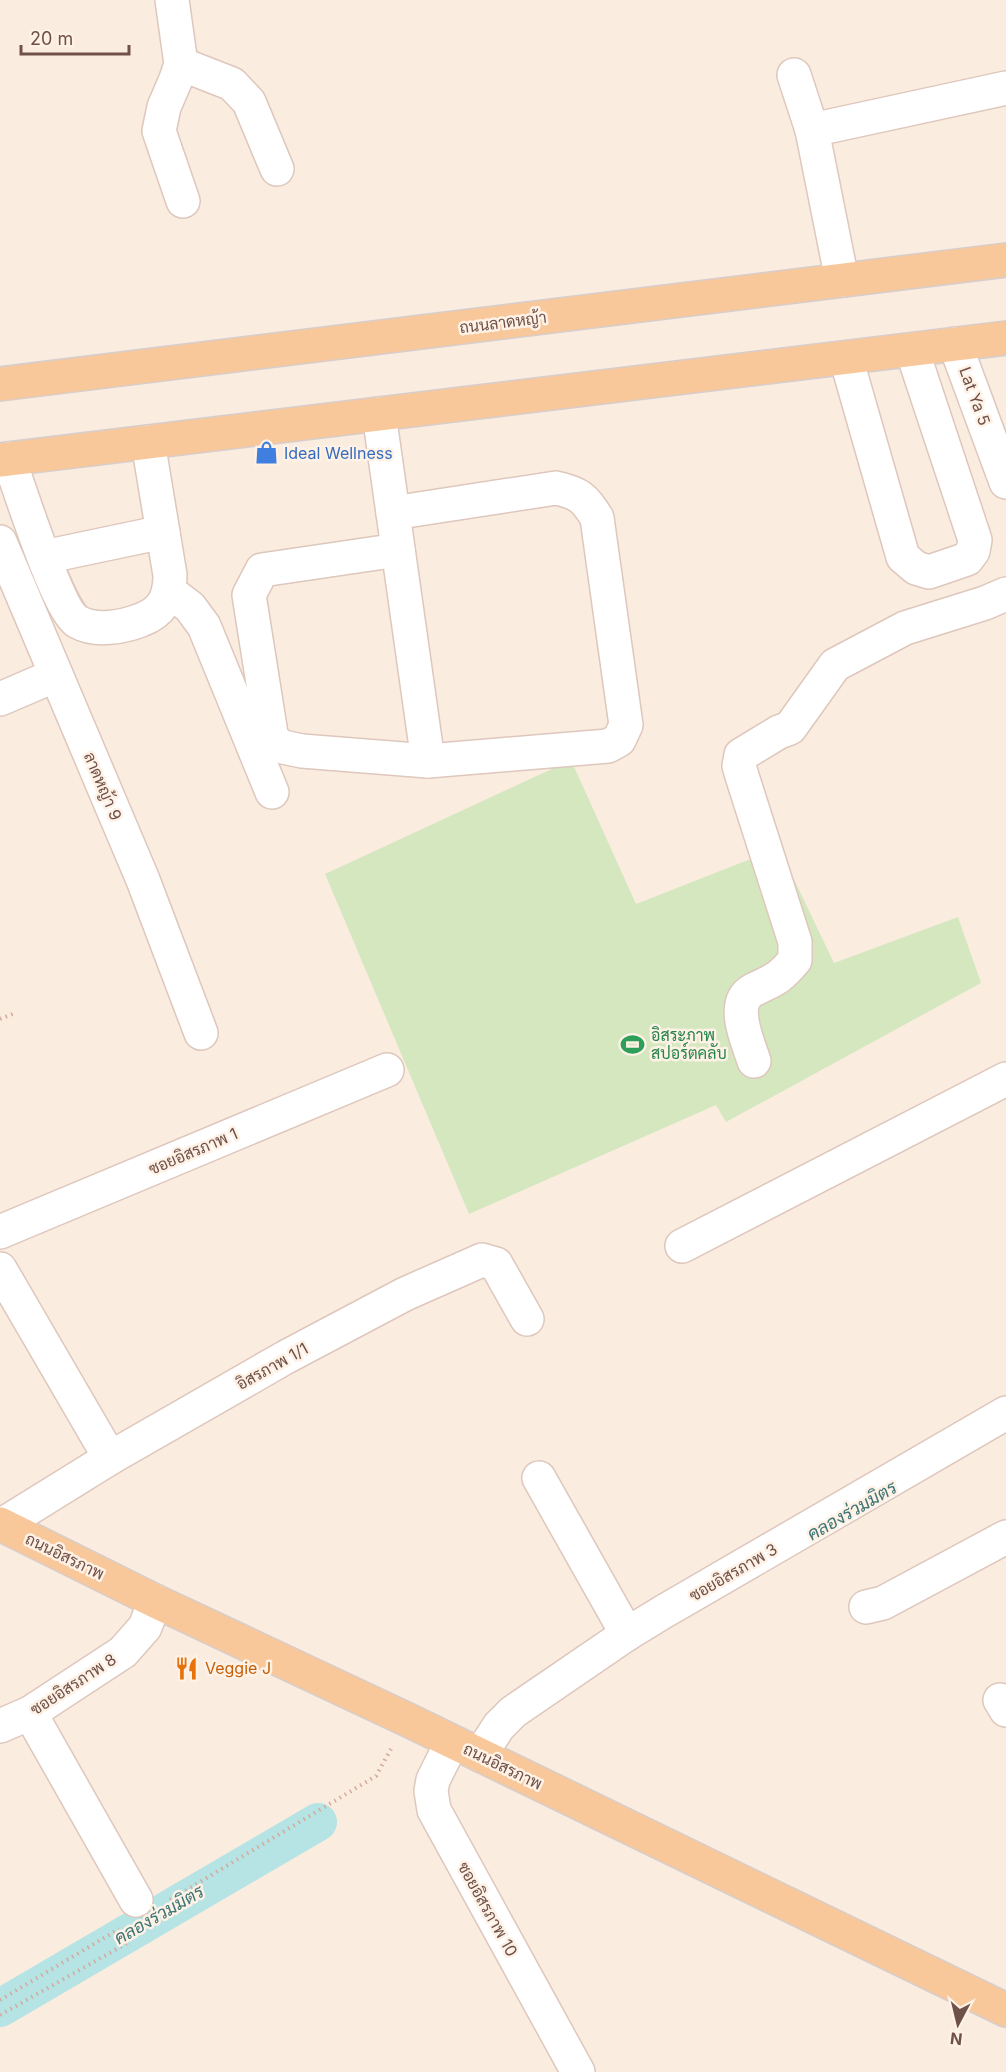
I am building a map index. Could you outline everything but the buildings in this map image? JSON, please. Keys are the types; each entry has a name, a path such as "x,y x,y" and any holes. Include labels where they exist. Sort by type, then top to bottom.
{"main road":[{"name":"ถนนลาดหญ้า","path":"0,384 1006,260"},
{"path":"5,460 1006,338"},
{"name":"ถนนอิสรภาพ","path":"1,1525 155,1601 408,1719 1006,2010"}],"street":[{"path":"172,0 180,64 164,106 159,131 183,201"},
{"path":"180,64 232,84 249,102 277,169"},
{"path":"794,75 812,130 842,280"},
{"path":"812,130 1006,88"},
{"name":"Lat Ya 5","path":"955,344 998,438 1006,482"},
{"path":"846,358 903,557 916,568 929,572 967,559 973,552 975,540 912,350"},
{"path":"379,414 428,761"},
{"path":"5,460 68,614 79,623 88,626 113,626 144,619 157,611 164,604 169,591 170,575 164,532 148,442"},
{"path":"393,513 556,488 575,492 589,504 597,518 626,725 620,740 608,746 428,761 302,751 282,747 272,740 249,595 262,570 398,550"},
{"path":"44,557 164,532"},
{"name":"ลาดหญ้า 9","path":"0,542 142,880 201,1033"},
{"path":"169,591 189,607 204,626 272,792"},
{"path":"754,1061 741,1018 743,1001 750,991 781,977 795,960 795,942 740,766 741,754 790,728 835,665 905,628 985,603 1006,594"},
{"path":"0,699 56,675"},
{"name":"ซอยอิสรภาพ 1","path":"0,1232 387,1070"},
{"path":"682,1246 1006,1079"},
{"name":"อิสรภาพ 1/1","path":"1,1525 110,1458 336,1331 405,1294 482,1260 496,1264 527,1319"},
{"path":"0,1269 110,1458"},
{"name":"ซอยอิสรภาพ 3","path":"466,1748 499,1726 513,1712 627,1634 1006,1413"},
{"path":"539,1478 627,1634"},
{"path":"866,1607 883,1603 1006,1537"},
{"name":"ซอยอิสรภาพ 8","path":"0,1726 30,1713 123,1652 145,1627 155,1601"},
{"path":"30,1713 141,1910"},
{"name":"ซอยอิสรภาพ 10","path":"466,1748 433,1780 431,1791 434,1810 578,2072"}],"path":[{"path":"0,1018 15,1013"},
{"path":"0,2000 141,1910 376,1776 408,1719"},
{"path":"0,2015 129,1942"}],"green space":[{"name":"อิสระภาพ สปอร์ตคลับ","path":"571,760 636,904 779,848 834,963 958,917 981,983 726,1122 716,1105 469,1214 325,874"}],"waterway":[{"name":"คลองร่วมมิตร","path":"0,2008 318,1822"}],"place":[{"name":"Ideal Wellness","path":"266,453"},
{"name":"อิสระภาพ สปอร์ตคลับ","path":"633,1044"},
{"name":"Veggie J","path":"187,1668"}]}
